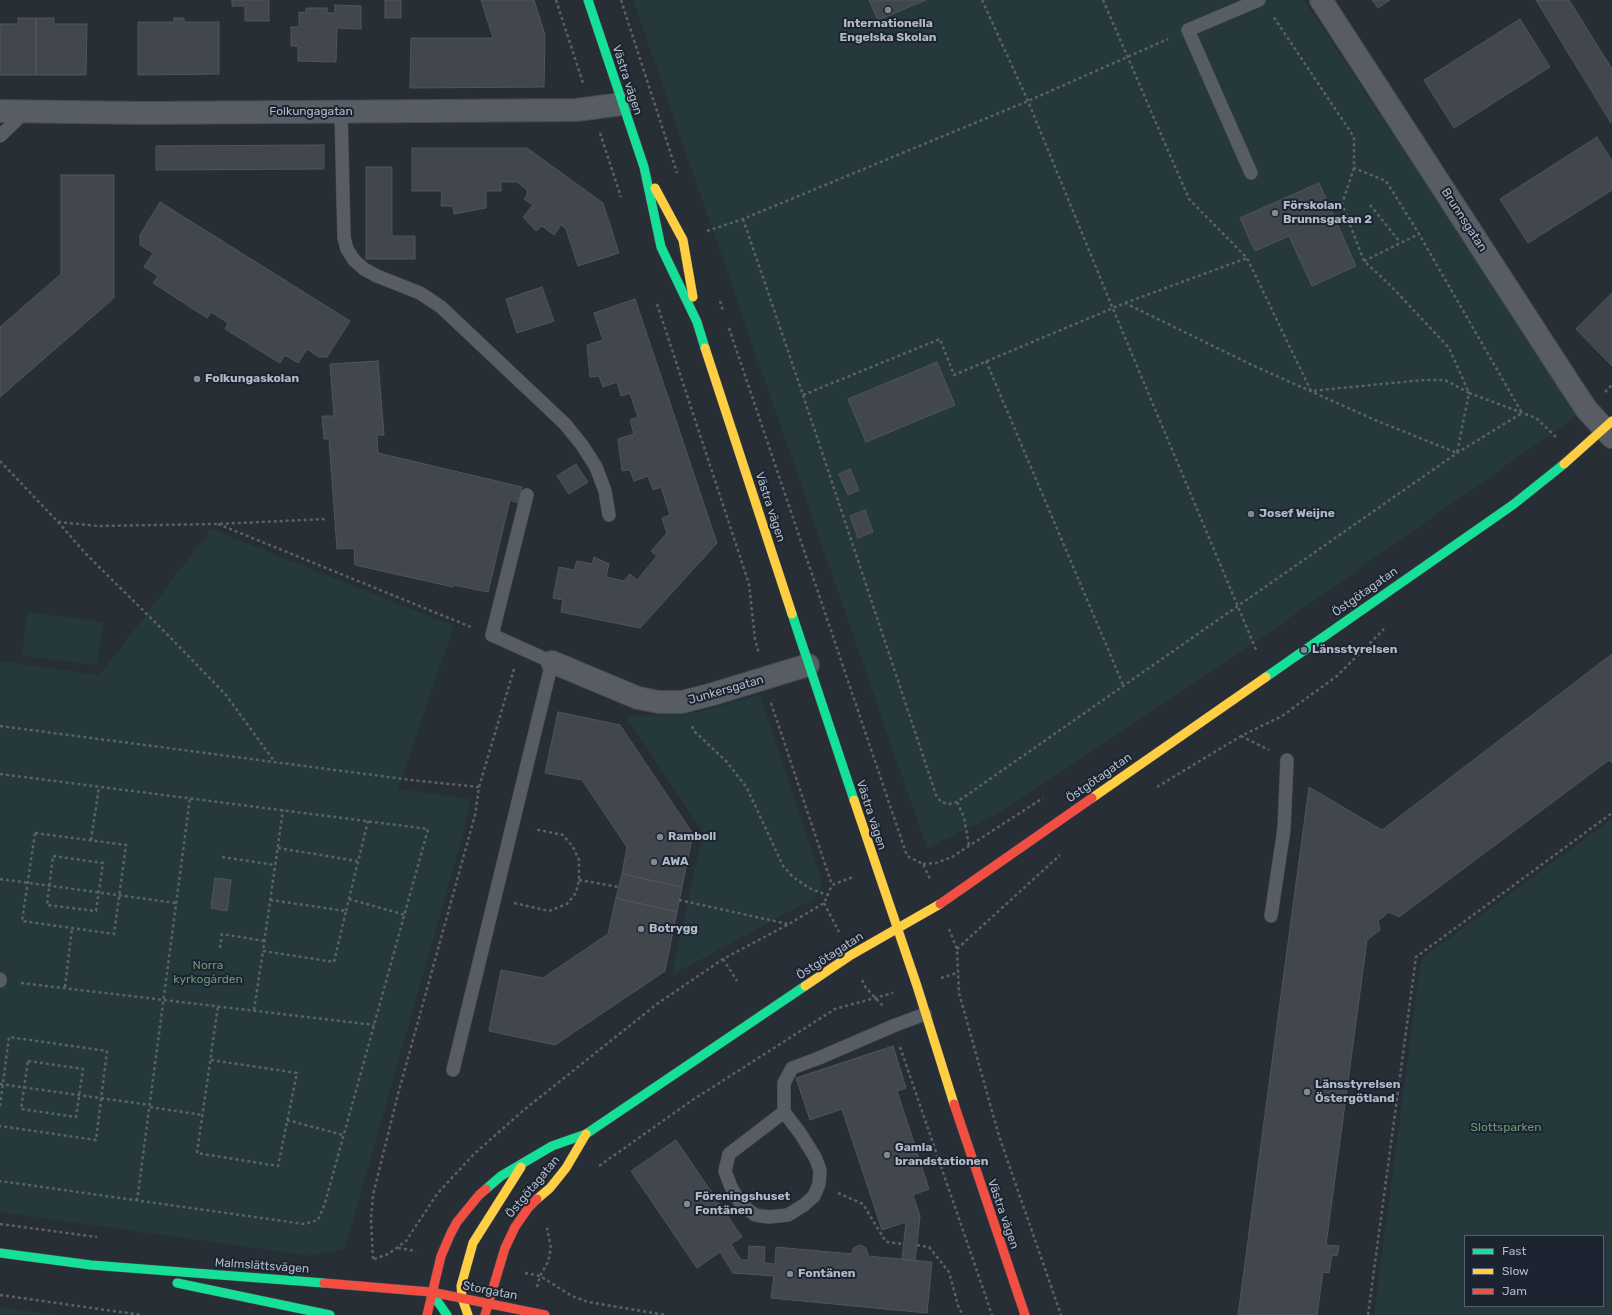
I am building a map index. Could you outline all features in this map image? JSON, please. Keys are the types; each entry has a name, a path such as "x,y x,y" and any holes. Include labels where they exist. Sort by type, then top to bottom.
{"main road":[{"name":"Västra vägen","path":"588,0 644,167 661,247 697,322 808,665 876,869 917,986 964,1138 1025,1315"},
{"name":"Västra vägen","path":"644,167 683,240 697,322"},
{"name":"Östgötagatan","path":"427,1315 431,1292 441,1256 457,1222 479,1195 501,1176 552,1146 586,1134 851,955 940,904 1514,504 1610,429"},
{"name":"Östgötagatan","path":"485,1315 505,1248 515,1227 529,1207 550,1188 566,1168 586,1134"},
{"path":"468,1315 462,1298 461,1286 473,1243 524,1162"},
{"name":"Malmslättsvägen","path":"0,1253 91,1265 431,1292"},
{"name":"Malmslättsvägen","path":"91,1265 330,1315"},
{"path":"431,1292 446,1312 446,1315"},
{"name":"Storgatan","path":"431,1292 545,1315"}],"street":[{"name":"Brunnsgatan","path":"1321,0 1587,410 1610,429"},
{"name":"Folkungagatan","path":"0,111 143,113 576,110 622,104"},
{"name":"Junkersgatan","path":"552,662 638,698 659,702 682,702 765,679 808,665"}],"lane":[{"path":"1251,173 1188,30 1234,5 1259,0"},
{"path":"0,136 26,111"},
{"path":"341,111 344,238 350,255 364,269 377,276 420,293 441,307 565,424 582,445 596,467 605,491 609,515"},
{"path":"453,1070 552,662 492,635 527,495"},
{"path":"1271,916 1284,829 1287,760"},
{"path":"784,1112 729,1154 725,1171 731,1187 741,1204 755,1215 769,1217 788,1215 804,1205 814,1196 819,1184 820,1170 815,1157 800,1133 784,1112 784,1083 792,1068 925,1014"}],"path":[{"path":"556,0 624,203"},
{"path":"621,0 678,174"},
{"path":"982,0 1028,101 1237,608 1267,675"},
{"path":"1103,0 1189,199 1247,258 1310,391"},
{"path":"1271,13 1354,137 1354,168 1342,204 1364,261 1392,286 1449,348 1468,393 1457,454"},
{"path":"683,240 743,219 1028,101 1188,30"},
{"path":"1354,168 1386,181 1419,234 1522,413"},
{"path":"1370,205 1400,242"},
{"path":"743,219 804,395 936,795 941,802 949,804 957,802 1457,454 1522,413"},
{"path":"1364,261 1419,234"},
{"path":"804,395 940,339 954,375 1125,303 1247,258"},
{"path":"717,294 725,316"},
{"path":"656,299 749,584 755,638 773,712 832,885"},
{"path":"1125,303 1310,391 1457,454"},
{"path":"727,324 907,856 923,864 957,949 959,993 999,1136 1060,1315"},
{"path":"986,362 1124,687"},
{"path":"1310,391 1423,380 1445,380 1468,393 1536,418 1576,456"},
{"path":"0,461 86,554 226,695 274,761"},
{"path":"58,522 98,526 218,524 326,519"},
{"path":"218,524 492,635"},
{"path":"1150,791 1241,736 1282,716 1337,676 1385,628"},
{"path":"373,1259 371,1219 373,1195 398,1094 475,815 479,787 521,648"},
{"path":"682,702 694,732 727,762 747,788 783,866 793,877 809,888 827,895"},
{"path":"0,726 411,780 479,787"},
{"path":"0,774 428,829 322,1212 318,1220 304,1224 0,1181"},
{"path":"91,840 99,787"},
{"path":"137,1201 190,798"},
{"path":"957,802 964,817 969,846"},
{"path":"254,1010 283,810"},
{"path":"1368,1315 1416,957 1612,814"},
{"path":"263,951 334,962 357,861 368,821"},
{"path":"494,899 550,911 567,904 576,893 579,880 579,860 573,847 563,835 513,825"},
{"path":"35,833 126,844 114,934 22,921 28,882 35,833"},
{"path":"278,848 357,861"},
{"path":"957,949 1060,855"},
{"path":"53,856 103,862 99,892 96,911 47,904 53,856"},
{"path":"388,1254 406,1241 437,1194 474,1154 525,1109 657,1004 723,959 789,924 824,903 832,885 907,856"},
{"path":"222,857 275,865"},
{"path":"0,879 120,894 176,903"},
{"path":"579,880 619,887"},
{"path":"349,899 405,915"},
{"path":"270,900 346,911"},
{"path":"679,900 789,924"},
{"path":"65,987 72,928"},
{"path":"220,948 222,934 264,940"},
{"path":"723,959 737,982"},
{"path":"595,1168 691,1101 835,1009 917,986 957,972"},
{"path":"0,980 374,1025"},
{"path":"875,997 884,1008 893,1026 992,1315"},
{"path":"211,1060 296,1073 278,1166 197,1153 218,1006"},
{"path":"0,1106 1,1084 9,1037 107,1051 96,1140 0,1126"},
{"path":"28,1061 83,1069 79,1095 76,1117 21,1109 28,1061"},
{"path":"1,1084 100,1098 202,1115"},
{"path":"287,1120 343,1135"},
{"path":"819,1184 864,1204 886,1242 904,1244"},
{"path":"531,1312 540,1276 548,1262 551,1248 547,1226"},
{"path":"917,1246 929,1247 949,1272 959,1309 964,1315"},
{"path":"540,1276 572,1296 588,1302 666,1315"},
{"path":"0,1295 142,1315"}],"green space":[{"path":"633,0 1304,0 1579,414 1271,631 996,815 927,848"},
{"name":"Norra kyrkogården","path":"211,529 454,626 398,789 470,799 465,827 345,1248 312,1256 0,1212 0,661 100,675"},
{"path":"27,612 103,622 97,665 22,656"},
{"path":"760,695 822,881 820,890 813,899 672,975 703,832 626,716 695,713"},
{"name":"Slottsparken","path":"1612,819 1612,1315 1374,1315 1421,959"},
{"path":"0,1307 57,1315 0,1315"}],"building":[{"path":"232,0 269,0 269,21 245,21 245,6 232,6"},
{"path":"385,0 401,0 401,18 385,18"},
{"path":"481,0 534,0 545,35 544,87 410,88 411,38 493,38"},
{"name":"Internationella Engelska Skolan","path":"869,0 926,0 878,20"},
{"path":"1372,0 1390,0 1378,8"},
{"path":"1536,0 1569,0 1612,69 1611,123"},
{"path":"335,5 361,6 361,29 337,28 336,62 298,61 298,46 291,46 291,27 299,27 299,12 306,13 306,8 327,8 327,13 335,13"},
{"path":"18,18 36,18 36,75 0,75 0,24 18,24"},
{"path":"36,18 54,18 54,24 87,24 86,75 36,75"},
{"path":"174,18 184,18 184,22 219,22 219,74 138,75 138,22 174,22"},
{"path":"1520,19 1550,67 1454,128 1424,80"},
{"path":"1597,137 1612,161 1612,190 1528,243 1500,199"},
{"path":"324,145 324,169 156,170 156,146"},
{"path":"412,148 527,148 603,203 619,253 578,266 566,229 561,225 554,235 542,226 536,231 523,217 533,205 524,199 527,195 527,190 517,182 501,182 501,191 486,191 486,208 454,214 453,206 441,206 442,191 412,191"},
{"path":"366,167 392,167 392,236 415,236 415,259 366,259"},
{"path":"61,175 114,175 114,298 0,397 0,327 61,274"},
{"path":"1319,183 1356,266 1312,286 1289,236 1255,251 1240,218"},
{"path":"160,202 350,321 327,357 319,357 307,349 298,363 285,355 280,363 225,329 228,323 211,312 207,318 153,283 158,276 144,267 153,253 140,245 140,235"},
{"path":"542,287 554,321 517,333 506,299"},
{"path":"1612,293 1612,366 1576,329"},
{"path":"635,299 717,543 640,628 561,612 563,600 553,598 559,567 574,570 577,561 592,564 594,557 609,564 606,577 624,581 630,574 637,580 657,556 651,551 667,533 662,518 670,515 661,487 653,490 648,476 634,481 630,470 622,471 618,439 634,434 630,420 638,417 630,393 621,396 617,382 603,387 599,376 590,377 587,345 603,340 594,313"},
{"path":"378,361 384,435 377,435 378,453 522,487 518,503 510,500 488,592 454,585 453,587 355,565 354,548 337,549 329,439 324,439 322,416 334,416 330,364"},
{"path":"937,362 955,405 866,442 848,399"},
{"path":"576,464 588,482 569,494 557,476"},
{"path":"850,469 859,490 848,495 839,474"},
{"path":"865,510 873,532 858,538 850,516"},
{"name":"Länsstyrelsen Östergötland","path":"1612,654 1612,763 1609,760 1399,917 1389,912 1378,921 1380,930 1367,940 1326,1245 1339,1246 1337,1256 1332,1255 1329,1273 1323,1272 1317,1315 1238,1315 1309,787 1382,830"},
{"path":"558,712 620,725 693,834 682,887 622,874 627,847 582,780 545,773"},
{"path":"622,874 682,887 677,912 616,898"},
{"path":"215,878 231,880 227,911 211,908"},
{"path":"616,898 677,912 665,971 555,1045 489,1031 501,970 543,978 608,934"},
{"name":"Gamla brandstationen","path":"893,1046 906,1088 897,1091 929,1189 913,1195 920,1216 915,1261 902,1259 906,1222 882,1230 842,1109 810,1120 796,1078"},
{"name":"Föreningshuset Fontänen","path":"676,1140 742,1237 731,1244 741,1260 748,1260 749,1246 765,1247 764,1263 775,1264 776,1247 852,1254 855,1247 861,1245 866,1248 868,1256 932,1262 927,1313 771,1298 774,1276 733,1273 720,1252 697,1268 631,1171"}],"traffic: fast":[{"path":"588,0 644,167 661,247 697,322 705,348"},
{"path":"1266,677 1514,504 1564,464"},
{"path":"792,614 854,800"},
{"path":"486,1189 501,1176 552,1146 586,1134 805,986"},
{"path":"0,1253 91,1265 324,1283"},
{"path":"177,1283 330,1315"},
{"path":"431,1292 447,1315"}],"traffic: slow":[{"path":"655,188 683,240 693,297"},
{"path":"705,348 792,614"},
{"path":"1564,464 1612,421"},
{"path":"1092,798 1266,677"},
{"path":"854,800 917,986 954,1104"},
{"path":"805,986 851,955 940,904"},
{"path":"537,1199 550,1188 566,1168 586,1134"},
{"path":"468,1315 462,1298 461,1286 473,1243 521,1167"}],"traffic: jam":[{"path":"940,904 1092,798"},
{"path":"954,1104 1025,1315"},
{"path":"427,1315 441,1256 451,1233 457,1222 479,1195 486,1189"},
{"path":"485,1315 505,1248 515,1227 529,1207 537,1199"},
{"path":"324,1283 431,1292 545,1315"}],"place":[{"name":"Internationella Engelska Skolan","path":"888,10"},
{"name":"Förskolan Brunnsgatan 2","path":"1275,213"},
{"name":"Folkungaskolan","path":"197,379"},
{"name":"Josef Weijne","path":"1251,514"},
{"name":"Länsstyrelsen","path":"1304,650"},
{"name":"Ramboll","path":"660,837"},
{"name":"AWA","path":"654,862"},
{"name":"Botrygg","path":"641,929"},
{"name":"Länsstyrelsen Östergötland","path":"1307,1092"},
{"name":"Gamla brandstationen","path":"887,1155"},
{"name":"Föreningshuset Fontänen","path":"687,1204"},
{"name":"Fontänen","path":"790,1274"}]}
